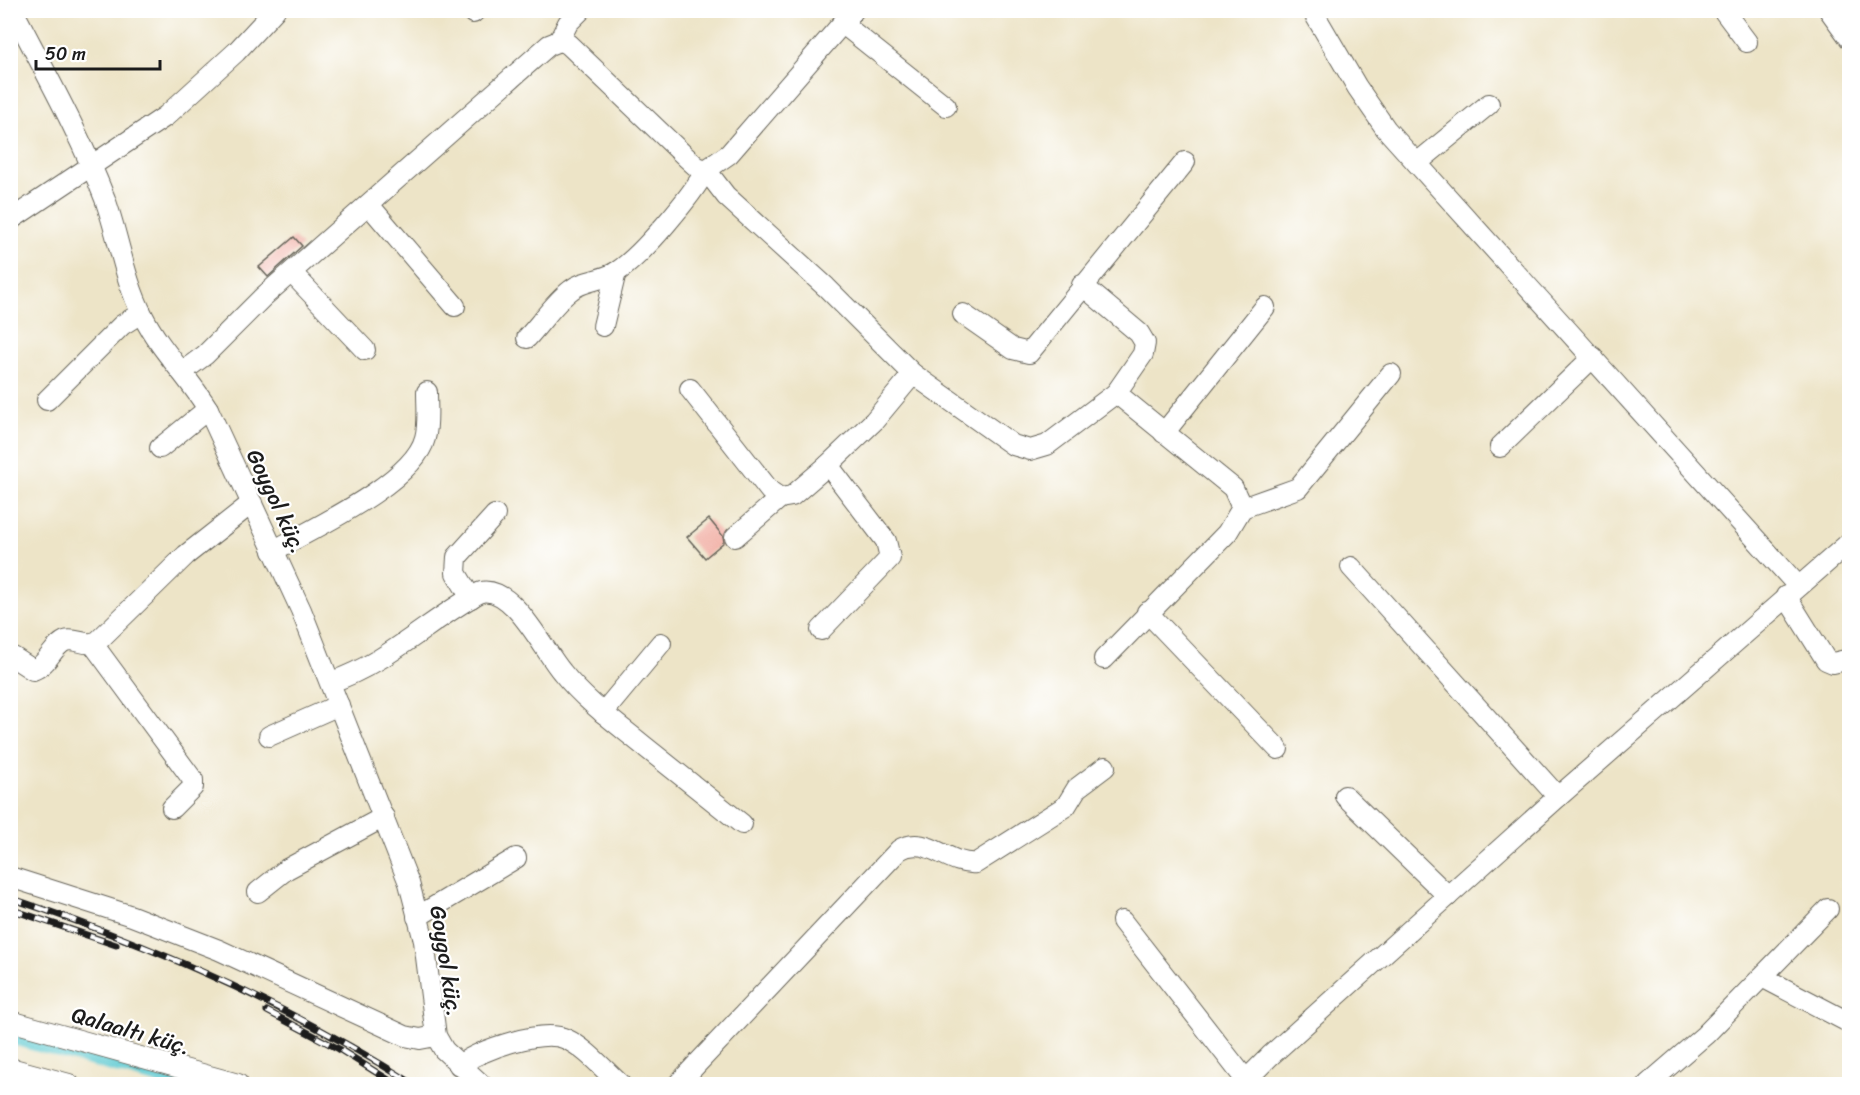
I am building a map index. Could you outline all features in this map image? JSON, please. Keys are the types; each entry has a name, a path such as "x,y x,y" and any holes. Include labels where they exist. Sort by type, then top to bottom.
{"street":[{"name":"Goygol küç.","path":"13,10 91,165 105,200 130,286 141,313 157,340 208,409 331,682 409,883 424,941 436,1036"},
{"path":"10,220 181,104 236,52 275,10"},
{"path":"1312,10 1373,111 1417,163 1593,357 1792,591 1826,660 1833,663 1850,659"},
{"path":"1723,10 1747,42"},
{"path":"1828,10 1850,39"},
{"path":"527,338 568,292 580,283 616,273 626,265 684,203 706,170 729,154 848,17 946,106"},
{"path":"182,372 206,355 263,297 540,52 566,21 579,52 687,158 697,167 706,170 726,196 826,287 913,374 1014,445 1030,450 1047,445 1116,393 1143,354 1145,343 1139,333 1082,285"},
{"path":"1417,163 1489,104"},
{"path":"963,314 1013,349 1029,353 1082,285 1185,162"},
{"path":"369,205 455,306"},
{"path":"292,273 365,351"},
{"path":"603,326 616,273"},
{"path":"1164,433 1265,307"},
{"path":"47,400 122,325 141,313"},
{"path":"1500,447 1593,357"},
{"path":"735,537 780,498 792,496 828,465 866,429 913,374"},
{"path":"1242,508 1298,488 1391,374"},
{"path":"690,389 770,491 780,498"},
{"path":"273,551 371,496 418,455 427,429 427,393"},
{"path":"1104,659 1147,612 1227,533 1242,508 1233,488 1116,393"},
{"path":"160,448 208,409"},
{"path":"821,630 890,558 886,541 828,465"},
{"path":"93,645 186,555 252,503"},
{"path":"471,598 456,573 457,557 495,515"},
{"path":"1122,921 1245,1083 1270,1056 1558,797 1850,542"},
{"path":"1351,567 1558,797"},
{"path":"331,682 353,675 406,644 471,598 490,591 507,599 562,672 603,713 742,824"},
{"path":"1147,612 1278,749"},
{"path":"14,657 33,670 40,668 64,642 69,640 93,645 193,780 193,787 172,808"},
{"path":"603,713 661,643"},
{"path":"269,736 339,705"},
{"path":"678,1084 899,850 909,844 918,843 965,864 976,863 1066,806 1077,788 1105,767"},
{"path":"1345,796 1448,896"},
{"path":"258,892 287,868 384,817"},
{"path":"417,917 516,858"},
{"path":"10,877 132,915 219,950 405,1036 420,1039 436,1036 444,1050 481,1084"},
{"path":"1648,1084 1705,1035 1828,909"},
{"path":"1762,977 1850,1023"},
{"name":"Qalaaltı küç.","path":"10,1021 238,1084"},
{"path":"459,1065 482,1051 552,1035 576,1045 620,1084"},
{"path":"10,1068 37,1080 69,1084"}],"building":[{"path":"294,237 302,246 268,277 259,267"},
{"path":"709,519 723,536 724,542 705,558 687,537"}],"waterway":[{"path":"10,1035 189,1084"}],"railway":[{"path":"10,898 167,956 268,1002 413,1084"},
{"path":"10,909 116,945"},
{"path":"267,1011 339,1049 395,1084"}]}
